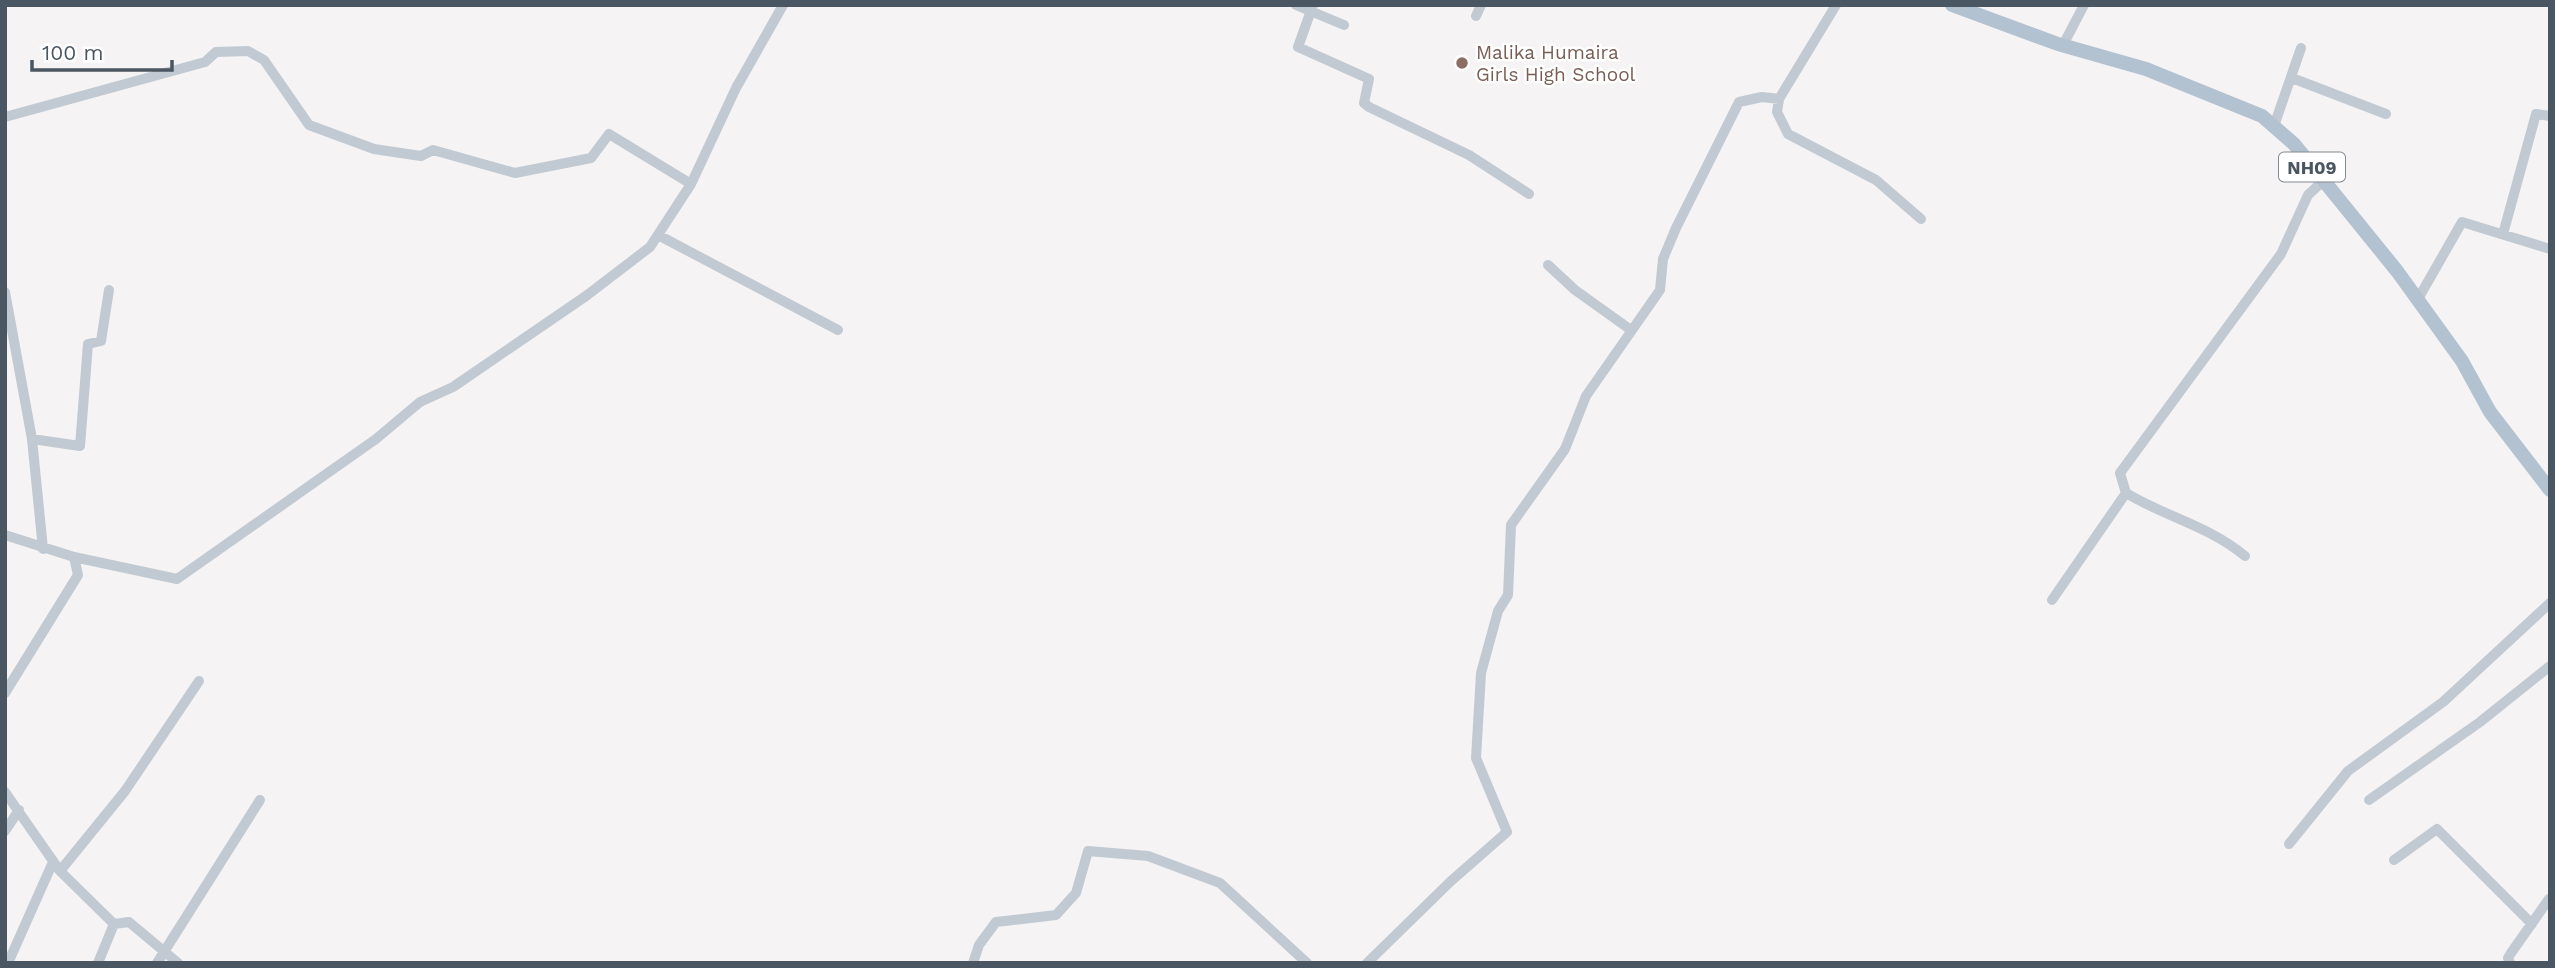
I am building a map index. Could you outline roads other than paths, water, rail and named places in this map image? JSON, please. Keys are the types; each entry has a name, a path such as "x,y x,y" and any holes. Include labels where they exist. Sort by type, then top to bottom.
{"main road":[{"name":"NH09","path":"1952,5 2063,45 2146,69 2262,116 2294,144 2418,299 2462,361 2490,412 2550,491"}],"street":[{"path":"5,535 74,557 177,579 376,439 420,402 453,387 586,296 650,247 691,184 736,88 783,5"},
{"path":"1296,5 1312,9 1344,24"},
{"path":"1836,5 1779,99 1777,112 1788,134 1876,180 1921,219"},
{"path":"2063,45 2084,5"},
{"path":"1312,9 1298,47 1369,79 1364,103 1469,155 1529,194"},
{"path":"2274,126 2301,48"},
{"path":"5,117 205,62 216,52 248,51 264,60 309,125 374,149 421,156 433,150 515,173 591,158 609,134 691,184"},
{"path":"2292,78 2386,114"},
{"path":"1367,963 1451,881 1507,832 1476,758 1481,673 1498,611 1508,595 1511,525 1565,449 1586,397 1660,290 1663,259 1676,228 1740,102 1762,97 1779,99"},
{"path":"2503,234 2536,114 2550,116"},
{"path":"2245,556 2221,536 2145,505 2126,493 2120,473 2281,254 2308,195 2323,181"},
{"path":"2418,299 2462,222 2550,249"},
{"path":"658,235 838,330"},
{"path":"1548,265 1575,290 1631,330"},
{"path":"32,439 80,446 88,345 101,341 109,290"},
{"path":"5,292 32,439 43,549"},
{"path":"2052,600 2126,493"},
{"path":"5,693 78,575 74,557"},
{"path":"2289,844 2348,771 2442,702 2550,603"},
{"path":"2369,800 2480,722 2550,666"},
{"path":"8,963 56,867 125,790 199,681"},
{"path":"5,792 56,867 114,924"},
{"path":"157,963 260,800"},
{"path":"5,831 19,810"},
{"path":"2394,860 2437,829 2532,924"},
{"path":"973,963 979,945 996,922 1056,915 1076,893 1088,851 1148,856 1220,883 1307,963"},
{"path":"2510,963 2508,958 2549,900"},
{"path":"114,924 128,922 178,963"},
{"path":"98,963 114,924"}],"place":[{"name":"Malika Humaira Girls High School","path":"1462,63"}]}
